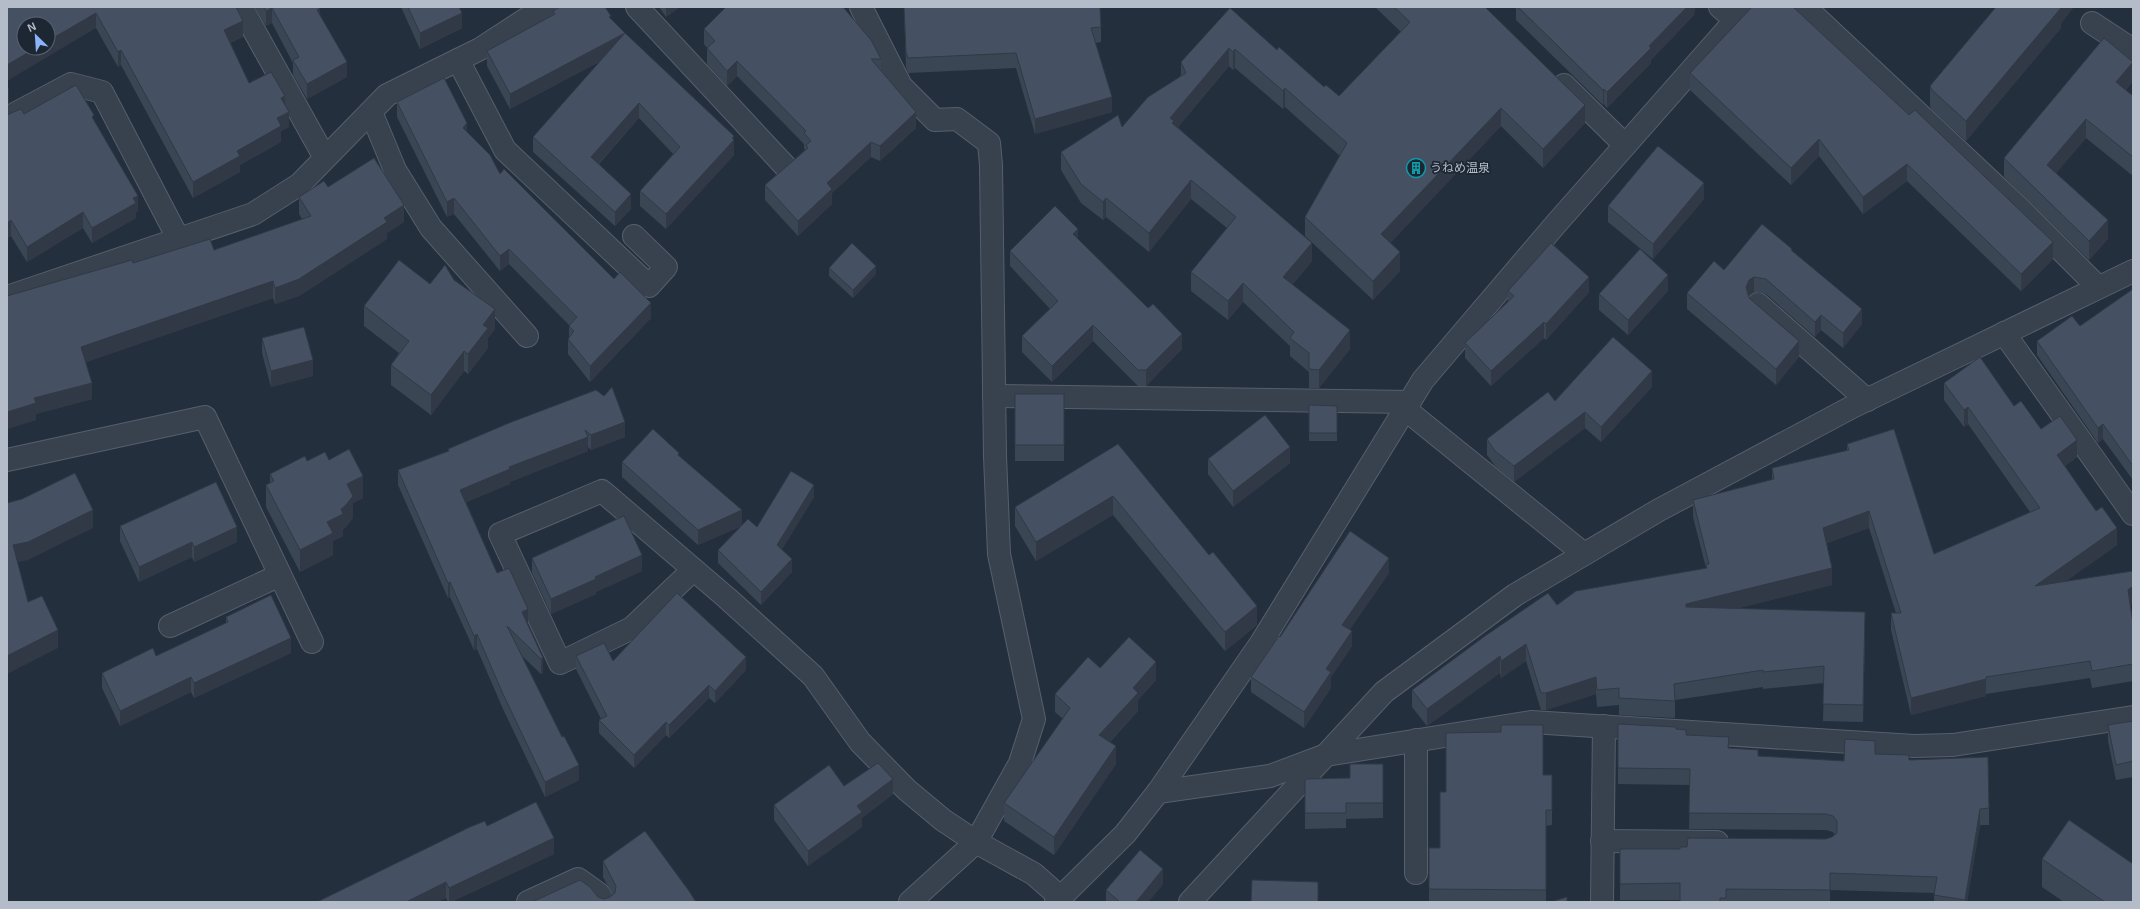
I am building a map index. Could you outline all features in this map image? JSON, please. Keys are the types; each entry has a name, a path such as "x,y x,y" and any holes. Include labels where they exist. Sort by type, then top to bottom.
{"street":[{"path":"241,7 325,158"},
{"path":"7,297 253,214 300,184 387,95 480,48 545,7"},
{"path":"637,7 785,166"},
{"path":"861,7 901,86 935,120 957,119 989,143 991,165 994,396 999,554 1034,719 1020,763 976,842 910,902"},
{"path":"1804,7 2020,209 2098,287"},
{"path":"694,570 632,628 560,663 500,534 602,491 694,570 813,676 860,742 906,790 943,820 976,842 1034,874 1058,900 1125,834 1158,792 1261,643 1423,380 1625,145 1734,11"},
{"path":"2092,23 2133,50"},
{"path":"458,60 505,150 650,286 666,267 634,236"},
{"path":"1552,73 1625,145"},
{"path":"7,118 71,84 102,92 179,240"},
{"path":"371,112 395,170 431,228 527,336"},
{"path":"1190,902 1384,692 1515,596 1660,510 1867,400 2133,270"},
{"path":"1758,304 1867,400"},
{"path":"2004,333 2133,514"},
{"path":"994,396 1408,405 1584,554"},
{"path":"7,460 205,417 312,642"},
{"path":"170,626 280,575"},
{"path":"1158,792 1270,776 1326,755 1531,722 1914,746 1953,745 2133,717"},
{"path":"1602,902 1604,726"},
{"path":"1416,740 1416,873"},
{"path":"1602,841 1738,842"},
{"path":"528,902 578,879 599,894 604,902"}],"building":[{"path":"7,7 236,7 243,21 224,30 249,83 271,72 285,96 281,98 289,112 277,118 281,126 237,151 240,156 193,182 121,50 118,52 96,13 56,36 56,16 16,16 16,56 22,56 7,65"},
{"path":"264,7 320,7 317,10 347,62 307,84 293,60 299,57 272,8 266,11"},
{"path":"408,7 459,7 462,13 420,33"},
{"path":"560,7 605,7 611,16 609,17 625,33 510,94 487,51 555,14 553,11"},
{"path":"726,7 843,7 871,40 881,59 871,59 916,112 880,146 871,142 827,183 832,189 798,221 765,185 808,148 806,145 811,141 804,133 806,131 737,61 727,71 707,48 715,41 704,29"},
{"path":"904,7 1100,7 1101,27 1091,28 1112,97 1035,119 1016,53 908,58 906,52"},
{"path":"1394,7 1485,7 1585,105 1543,149 1501,108 1381,234 1400,252 1373,281 1305,217 1347,143 1285,88 1283,91 1235,49 1233,52 1229,48 1170,118 1174,121 1172,123 1312,243 1283,277 1350,330 1319,370 1309,369 1309,353 1290,338 1294,332 1243,283 1228,301 1191,272 1236,217 1191,180 1149,233 1106,198 1103,202 1081,184 1061,152 1118,115 1122,127 1148,97 1186,73 1181,62 1230,8 1277,50 1279,47 1324,87 1326,85 1339,96 1410,22"},
{"path":"1518,7 1687,7 1649,46 1651,48 1607,92 1604,89 1603,90"},
{"path":"1752,7 1793,7 1909,115 1915,110 2053,242 2021,274 1907,164 1863,197 1819,139 1791,168 1690,73"},
{"path":"1996,7 2061,8 1966,121 1932,90 1930,86"},
{"path":"625,33 734,136 732,138 734,140 666,214 640,191 680,147 639,103 591,157 631,194 615,212 533,137"},
{"path":"2104,38 2133,62 2116,82 2133,96 2133,157 2086,119 2047,165 2108,220 2089,241 2004,158"},
{"path":"444,78 467,123 463,128 490,155 500,174 504,169 614,279 620,272 651,303 590,366 568,339 574,331 569,326 577,317 509,249 500,256 454,198 447,202 397,102"},
{"path":"76,85 94,115 92,117 138,196 133,198 136,203 92,228 83,212 27,247 11,220 7,223 7,115 21,109 24,114"},
{"path":"1658,146 1704,183 1653,244 1608,206"},
{"path":"374,158 404,205 384,218 387,222 299,279 275,288 273,281 81,347 92,383 34,398 36,403 7,412 7,296 132,260 133,263 210,239 214,250 311,216 299,197 324,181 328,187"},
{"path":"1055,206 1078,229 1073,234 1148,308 1153,304 1182,334 1146,370 1138,370 1093,325 1052,366 1022,336 1058,301 1010,251"},
{"path":"1762,224 1862,309 1843,333 1821,315 1815,322 1766,279 1754,277 1749,280 1746,287 1749,298 1799,341 1776,369 1687,293 1714,261 1724,270"},
{"path":"852,243 876,266 853,290 829,268"},
{"path":"1551,243 1589,277 1546,324 1544,322 1491,371 1465,343 1514,296 1508,291"},
{"path":"1640,249 1668,275 1628,320 1599,294"},
{"path":"399,260 430,284 445,265 454,280 495,309 483,325 488,328 468,354 464,351 431,395 391,365 409,341 364,306"},
{"path":"2133,289 2133,466 2103,424 2098,428 2037,341 2072,316 2080,326"},
{"path":"304,327 313,360 271,371 262,338"},
{"path":"1613,337 1652,371 1601,427 1585,412 1514,466 1495,451 1487,439 1548,392 1555,401"},
{"path":"1980,357 2014,406 2021,401 2041,429 2060,416 2077,440 2057,455 2096,511 2102,507 2117,528 2035,586 2133,571 2133,586 2128,590 2133,624 2133,664 2092,671 2090,661 1986,677 1986,679 1911,698 1891,613 1901,613 1869,511 1823,528 1832,568 1686,604 1686,607 1865,612 1863,705 1823,704 1824,666 1763,672 1763,670 1674,684 1675,701 1619,698 1619,688 1597,690 1596,677 1546,693 1541,693 1526,644 1501,661 1500,656 1427,709 1412,690 1485,636 1548,593 1557,605 1576,591 1707,568 1706,564 1709,564 1693,500 1774,479 1772,468 1849,450 1847,444 1894,429 1934,554 2040,508 1968,407 1964,410 1944,383"},
{"path":"612,387 625,422 591,435 585,430 588,437 509,467 510,469 460,490 497,573 509,568 528,609 522,612 543,658 541,659 507,626 562,737 564,736 579,765 545,782 503,694 477,634 474,636 450,582 448,583 398,470 449,451 448,449 509,423 596,390 604,396"},
{"path":"1015,394 1064,394 1064,445 1015,445"},
{"path":"1309,405 1337,406 1337,433 1309,433"},
{"path":"1265,415 1290,447 1233,491 1208,459"},
{"path":"653,429 679,453 678,455 742,510 698,530 622,462"},
{"path":"1118,444 1209,555 1213,552 1257,606 1225,632 1113,496 1036,542 1015,507"},
{"path":"349,449 363,476 347,484 353,496 341,509 343,514 327,522 333,533 300,550 266,485 274,481 270,474 305,456 307,461 325,452 329,460"},
{"path":"791,471 814,485 777,545 792,559 761,592 718,550 748,519 757,527"},
{"path":"75,473 93,510 28,542 13,545 28,602 42,596 58,630 7,656 7,503 22,499"},
{"path":"216,482 237,527 194,547 192,542 139,567 120,526"},
{"path":"624,516 642,555 595,577 596,579 551,599 532,558"},
{"path":"1350,531 1389,558 1342,625 1352,631 1326,669 1331,672 1304,712 1251,677 1279,636 1280,637"},
{"path":"677,593 746,657 715,691 709,685 669,725 666,722 634,755 599,720 607,716 576,656 604,643 613,661"},
{"path":"271,595 291,638 194,683 191,677 120,711 102,673 153,648 156,656 228,622 226,617"},
{"path":"1129,637 1156,662 1133,688 1138,693 1099,735 1116,746 1054,837 1004,803 1070,708 1055,694 1088,657 1100,668"},
{"path":"2133,721 2133,761 2116,765 2108,725"},
{"path":"1618,724 1676,727 1676,729 1686,730 1686,735 1729,737 1728,748 1758,750 1758,756 1844,761 1845,739 1875,741 1875,754 1909,755 1909,760 1988,757 1989,808 1980,809 1965,900 1934,895 1937,877 1830,873 1830,890 1726,889 1726,898 1720,898 1720,902 1680,902 1680,883 1620,884 1620,849 1680,849 1680,847 1687,847 1688,838 1826,839 1837,833 1837,821 1833,816 1826,814 1689,813 1690,769 1618,768"},
{"path":"1501,725 1543,725 1543,775 1552,775 1552,810 1546,810 1546,890 1429,889 1429,848 1440,848 1440,792 1446,792 1446,733 1501,732"},
{"path":"878,763 893,779 857,806 862,812 808,851 774,805 829,765 844,786"},
{"path":"1350,764 1383,764 1383,803 1346,803 1346,813 1305,813 1305,781 1307,779 1350,778"},
{"path":"536,802 554,838 449,888 446,882 406,902 317,902 470,827 485,821 487,826"},
{"path":"2069,820 2133,864 2133,902 2105,902 2042,859"},
{"path":"645,831 696,902 532,902 580,880 590,887 598,897 604,899 610,897 615,893 616,886 603,861"},
{"path":"1140,850 1163,869 1136,902 1120,902 1106,890"},
{"path":"1252,880 1318,882 1318,902 1251,902"},
{"path":"1567,897 1567,902 1551,902"}],"place":[{"name":"うねめ温泉","path":"1416,168"}]}
